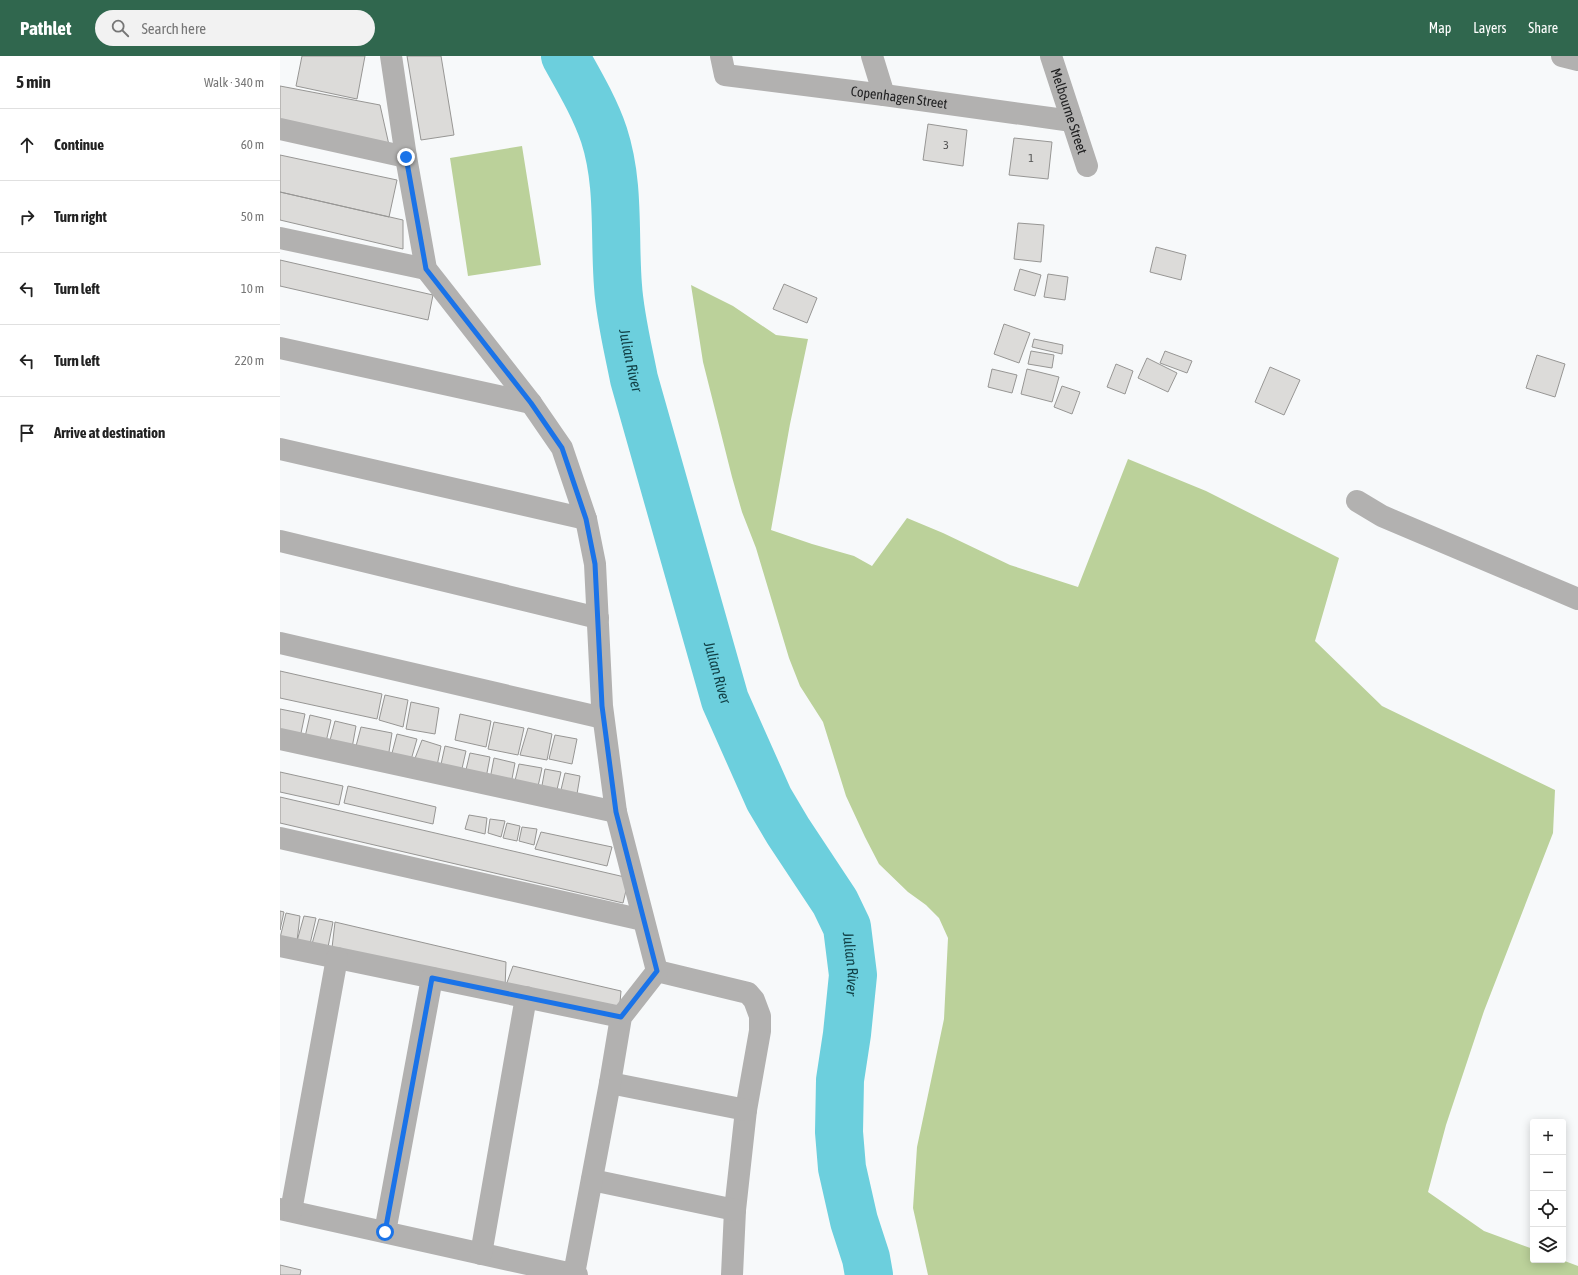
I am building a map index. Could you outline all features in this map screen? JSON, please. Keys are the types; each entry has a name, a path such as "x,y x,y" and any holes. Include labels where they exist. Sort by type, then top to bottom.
{"street":[{"path":"392,56 406,157 426,269 531,403 562,448 586,519 595,564 603,718 616,812 657,971"},
{"path":"872,56 884,94"},
{"name":"Melbourne Street","path":"1051,56 1086,166"},
{"path":"1562,56 1578,60"},
{"name":"Copenhagen Street","path":"723,65 884,94 1072,121"},
{"path":"280,129 406,157"},
{"path":"280,238 426,269"},
{"path":"280,348 531,403"},
{"path":"280,449 586,519"},
{"path":"1357,501 1382,516 1578,599"},
{"path":"280,541 598,618"},
{"path":"280,643 603,718"},
{"path":"280,739 616,812"},
{"path":"280,838 643,920"},
{"path":"280,946 621,1017"},
{"path":"337,958 285,1210 576,1275 621,1017 657,971"},
{"path":"657,971 748,994 754,1000 760,1016 760,1031 746,1110 735,1210 732,1275"},
{"path":"385,1232 432,978"},
{"path":"481,1254 526,997"},
{"path":"610,1083 746,1110"},
{"path":"592,1180 735,1210"}],"green space":[{"path":"522,146 541,265 468,276 450,158"},
{"path":"691,285 733,306 776,335 808,339 790,424 771,530 854,556 872,566 907,518 943,533 1010,565 1078,587 1128,459 1206,491 1339,558 1315,641 1382,706 1555,790 1553,833 1484,1011 1446,1125 1428,1192 1484,1231 1530,1248 1530,1263 1566,1263 1566,1262 1578,1266 1578,1275 928,1275 913,1208 917,1147 944,1019 948,938 939,918 926,905 908,892 879,864 846,796 823,722 800,686 789,658 756,548 742,512 703,362"}],"building":[{"path":"302,56 365,56 357,99 296,86"},
{"path":"407,56 441,56 454,135 421,140"},
{"path":"280,86 380,105 389,145 280,124"},
{"path":"928,124 967,130 963,166 923,160"},
{"path":"1014,138 1052,142 1048,179 1009,175"},
{"path":"280,155 397,180 389,217 280,192"},
{"path":"280,192 403,220 403,249 280,220"},
{"path":"1018,223 1044,225 1041,262 1014,259"},
{"path":"1156,247 1186,255 1181,280 1150,272"},
{"path":"280,260 433,295 428,320 280,286"},
{"path":"1020,269 1041,275 1035,296 1014,290"},
{"path":"1048,274 1068,277 1065,300 1044,297"},
{"path":"784,284 817,298 807,323 773,309"},
{"path":"1004,324 1030,333 1019,363 994,354"},
{"path":"1034,339 1063,345 1062,354 1032,347"},
{"path":"1031,351 1054,355 1052,368 1028,364"},
{"path":"1165,351 1192,361 1187,373 1160,363"},
{"path":"1537,355 1565,364 1555,397 1526,388"},
{"path":"1147,358 1177,373 1168,392 1138,378"},
{"path":"1116,364 1133,371 1125,394 1107,387"},
{"path":"1270,367 1300,380 1284,415 1255,402"},
{"path":"992,369 1017,375 1012,393 988,387"},
{"path":"1027,369 1059,377 1052,402 1021,394"},
{"path":"1062,386 1080,392 1072,414 1054,407"},
{"path":"280,671 382,694 377,719 280,698"},
{"path":"385,695 408,700 403,727 379,720"},
{"path":"411,702 439,708 435,734 406,729"},
{"path":"280,709 305,714 300,738 280,733"},
{"path":"460,714 491,721 486,747 455,740"},
{"path":"310,715 331,720 326,742 305,737"},
{"path":"335,721 356,726 352,748 329,744"},
{"path":"494,722 524,728 518,755 488,749"},
{"path":"361,727 392,733 388,758 355,750"},
{"path":"528,728 552,734 547,760 520,755"},
{"path":"397,734 417,739 411,760 391,757"},
{"path":"555,735 577,739 572,764 549,759"},
{"path":"422,740 441,746 437,766 414,761"},
{"path":"445,746 466,751 461,773 440,769"},
{"path":"470,753 490,757 486,778 465,774"},
{"path":"494,758 515,763 511,784 490,779"},
{"path":"519,764 542,768 537,791 514,785"},
{"path":"545,769 561,772 556,794 541,791"},
{"path":"280,772 343,786 339,805 280,792"},
{"path":"565,773 580,776 576,800 560,794"},
{"path":"348,786 436,807 433,824 344,803"},
{"path":"280,797 629,878 623,903 280,823"},
{"path":"469,815 487,818 485,834 465,829"},
{"path":"490,819 505,821 501,837 488,833"},
{"path":"507,823 520,826 517,841 503,838"},
{"path":"522,827 537,829 534,845 519,841"},
{"path":"541,832 612,847 607,866 535,849"},
{"path":"280,911 284,912 280,930"},
{"path":"286,913 300,916 297,941 280,938"},
{"path":"304,916 316,918 310,944 297,941"},
{"path":"319,919 333,922 328,947 312,944"},
{"path":"335,922 506,962 505,988 332,948"},
{"path":"513,966 621,991 619,1014 505,988"},
{"path":"280,1265 301,1270 300,1275 280,1275"}],"waterway":[{"name":"Julian River","path":"565,56 596,115 604,135 609,154 616,210 619,298 622,321 634,379 725,700 769,799 788,831 835,902 847,927 853,975 847,1034 840,1080 839,1132 842,1168 854,1221 866,1258 869,1275"}],"route":[{"path":"385,1232 432,978 621,1017 657,971 616,812 602,706 595,564 586,519 562,448 531,403 426,269 406,157"}]}
